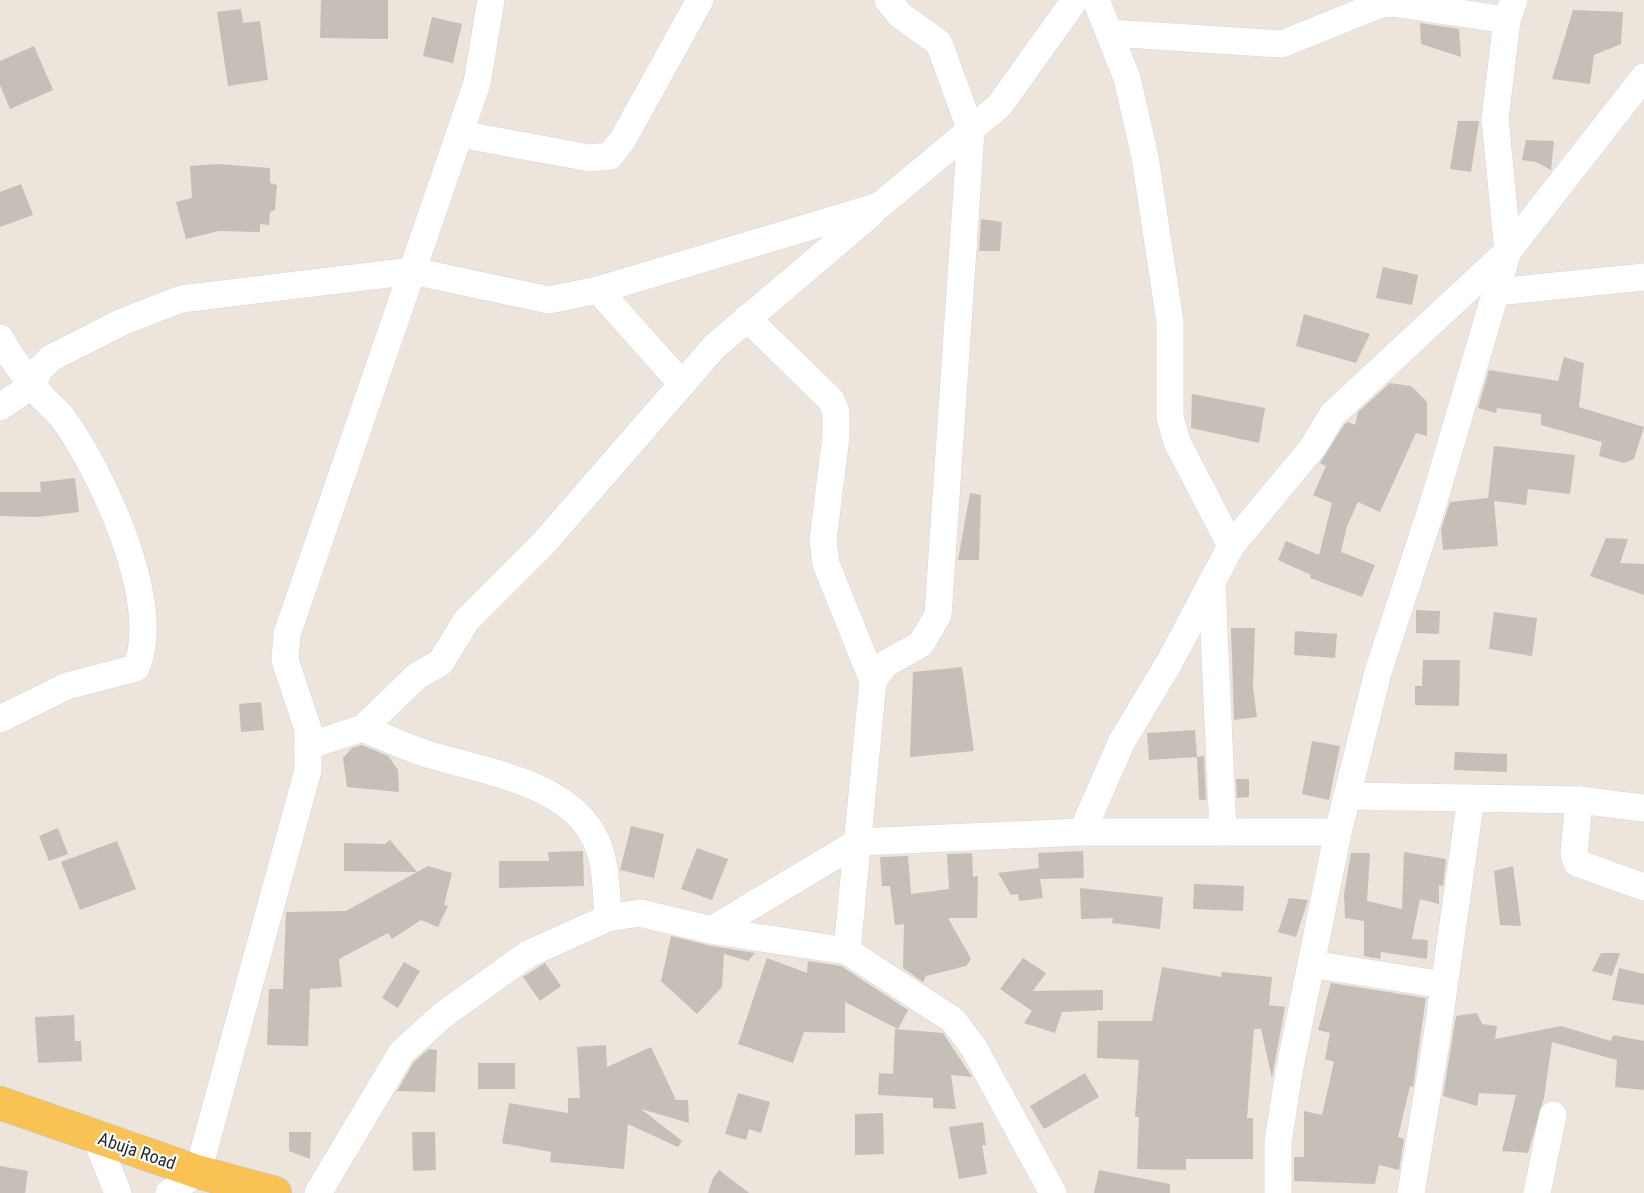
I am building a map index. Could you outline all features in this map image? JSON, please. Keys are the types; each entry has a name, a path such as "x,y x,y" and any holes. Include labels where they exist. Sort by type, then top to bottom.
{"main road":[{"name":"Abuja Road","path":"0,1103 198,1172 275,1193"}],"street":[{"path":"169,1193 198,1172 308,770 308,729 285,660 287,634 477,83 491,0"},
{"path":"459,134 590,158 610,156 623,140 700,0"},
{"path":"873,681 885,664 921,644 938,615 971,131 939,43 900,15 888,0"},
{"path":"308,746 363,728 417,676 441,662 466,621 543,544 715,346 971,131 1010,93 1075,0"},
{"path":"1096,0 1127,78 1145,157 1170,321 1170,417 1177,442 1230,546"},
{"path":"1109,33 1268,46 1282,44 1381,4 1510,10 1495,119 1508,251 1433,504 1378,672 1338,832 1278,1142 1278,1193"},
{"path":"1082,832 1122,741 1169,663 1230,546 1313,447 1332,415 1508,251 1644,77"},
{"path":"0,407 33,385 39,370 51,358 122,322 181,299 413,271 549,300 598,290 879,206"},
{"path":"1496,292 1644,277"},
{"path":"598,290 681,384"},
{"path":"747,318 831,400 836,412 836,436 823,540 826,564 873,681 847,951"},
{"path":"0,338 33,385 61,416 101,481 138,584 141,607 140,658 135,668 66,686 0,719"},
{"path":"1212,582 1223,832"},
{"path":"363,728 425,753 517,779 571,807 593,833 605,874 608,918"},
{"path":"1347,796 1579,800 1644,808"},
{"path":"1411,1193 1471,798"},
{"path":"1579,800 1574,854 1577,863 1644,887"},
{"path":"711,930 858,842 1082,832 1338,832"},
{"path":"318,1193 402,1052 443,1015 528,954 608,918 640,913 711,930 847,951 953,1020 974,1048 1053,1193"},
{"path":"1311,964 1444,986"},
{"path":"1537,1193 1553,1115"},
{"path":"95,1136 118,1193"}],"building":[{"path":"321,0 388,0 388,39 320,38"},
{"path":"241,9 243,23 260,21 268,80 228,86 217,12"},
{"path":"1573,10 1623,12 1621,44 1594,55 1590,84 1552,79"},
{"path":"432,17 462,24 453,63 423,56"},
{"path":"1420,23 1459,29 1461,57 1421,44"},
{"path":"34,46 53,90 10,109 0,85 0,61"},
{"path":"1458,121 1479,121 1471,172 1450,169"},
{"path":"1526,140 1554,141 1551,170 1536,162 1522,160"},
{"path":"218,164 270,168 270,183 277,185 275,210 270,212 269,225 260,224 260,232 219,231 186,239 176,202 192,198 190,166"},
{"path":"21,184 33,215 0,227 0,192"},
{"path":"981,219 1002,222 1000,251 979,251"},
{"path":"1383,267 1418,275 1412,305 1376,298"},
{"path":"1304,314 1370,334 1356,363 1296,346"},
{"path":"1564,357 1584,363 1579,407 1644,427 1634,459 1624,463 1599,456 1602,442 1541,425 1541,414 1497,408 1496,413 1478,408 1489,370 1558,381"},
{"path":"1390,383 1411,386 1427,402 1427,436 1416,433 1380,512 1358,502 1347,526 1341,552 1375,565 1362,597 1310,578 1311,575 1278,560 1286,541 1319,555 1332,503 1313,495 1326,466 1320,463 1344,425 1348,422 1355,425 1358,412"},
{"path":"1192,394 1265,408 1259,443 1191,428"},
{"path":"1494,446 1575,455 1570,494 1528,489 1526,505 1494,501 1498,546 1443,550 1441,529 1450,502 1488,498"},
{"path":"75,478 79,512 38,517 0,516 0,492 41,492 40,482"},
{"path":"970,493 981,495 979,560 958,560"},
{"path":"1606,538 1628,539 1620,563 1644,564 1644,595 1590,576"},
{"path":"1416,610 1440,611 1439,634 1416,633"},
{"path":"1494,612 1537,618 1532,656 1489,649"},
{"path":"1231,628 1255,628 1253,688 1257,717 1234,720"},
{"path":"1295,631 1337,634 1335,658 1294,655"},
{"path":"1423,660 1460,660 1459,706 1415,705 1415,686 1422,686"},
{"path":"962,667 974,751 910,757 913,672"},
{"path":"261,702 264,730 241,732 239,704"},
{"path":"1195,730 1197,757 1149,760 1147,733"},
{"path":"1312,741 1340,746 1329,800 1302,794"},
{"path":"362,745 388,756 398,770 399,792 347,787 343,758 352,748"},
{"path":"1455,752 1507,754 1507,772 1454,770"},
{"path":"1204,756 1206,800 1199,800 1197,757"},
{"path":"1236,779 1249,779 1249,797 1237,798"},
{"path":"631,826 664,834 654,878 620,870"},
{"path":"58,828 68,854 49,861 39,836"},
{"path":"390,840 417,872 344,871 344,843 385,844"},
{"path":"117,841 136,889 80,910 61,862"},
{"path":"697,848 728,859 712,900 681,889"},
{"path":"583,851 584,886 499,888 499,861 549,861 548,852"},
{"path":"1083,851 1084,878 1040,879 1043,898 1019,901 1018,894 1011,895 998,873 1039,868 1038,853"},
{"path":"1404,852 1446,859 1443,886 1439,885 1439,904 1420,899 1412,939 1428,940 1427,959 1381,952 1380,959 1364,956 1364,921 1345,918 1344,894 1351,853 1370,853 1367,901 1402,909"},
{"path":"972,853 973,877 978,876 977,918 948,918 971,959 966,966 926,976 923,982 903,968 904,924 895,925 890,886 882,886 880,857 908,856 911,894 949,889 947,854"},
{"path":"428,866 452,873 444,905 448,906 438,927 421,920 392,939 388,933 339,959 342,987 310,989 308,1046 267,1045 269,989 283,989 286,912 346,911"},
{"path":"1513,866 1521,926 1500,925 1494,871"},
{"path":"1194,884 1244,886 1243,911 1193,909"},
{"path":"1080,888 1163,897 1160,929 1112,923 1113,918 1081,919"},
{"path":"1289,898 1308,900 1296,937 1278,932"},
{"path":"671,936 755,953 748,961 724,954 722,987 697,1014 661,981"},
{"path":"1601,953 1620,953 1612,976 1592,971"},
{"path":"767,958 807,973 808,961 841,966 908,1010 898,1029 845,1002 845,1033 804,1032 793,1063 738,1044"},
{"path":"1023,958 1046,973 1033,991 1103,990 1103,1010 1062,1012 1055,1033 1024,1023 1032,1011 1000,989"},
{"path":"404,962 420,971 398,1008 382,998"},
{"path":"545,963 561,986 540,1001 523,977"},
{"path":"1162,967 1221,977 1222,972 1272,977 1269,1005 1285,1007 1272,1078 1261,1029 1254,1029 1247,1118 1253,1118 1253,1159 1186,1159 1186,1170 1137,1169 1139,1117 1135,1117 1139,1060 1097,1058 1098,1021 1152,1021"},
{"path":"1619,968 1644,974 1644,1005 1612,1000"},
{"path":"1331,983 1426,998 1413,1087 1410,1086 1398,1137 1404,1139 1399,1170 1379,1165 1375,1184 1294,1181 1294,1157 1304,1157 1304,1111 1322,1115 1334,1062 1325,1059 1330,1033 1318,1030"},
{"path":"1477,1013 1482,1024 1497,1026 1495,1039 1561,1026 1611,1041 1613,1035 1644,1041 1644,1090 1615,1087 1617,1060 1552,1042 1544,1098 1528,1153 1502,1151 1516,1095 1479,1093 1477,1106 1443,1096 1456,1016"},
{"path":"74,1015 75,1041 81,1041 82,1061 38,1063 35,1017"},
{"path":"895,1029 943,1033 972,1077 951,1075 956,1109 933,1108 933,1098 878,1095 879,1073 893,1074"},
{"path":"606,1045 607,1067 651,1047 676,1100 688,1100 689,1123 641,1109 682,1141 678,1147 628,1124 624,1169 550,1162 551,1152 502,1143 509,1103 568,1113 568,1098 580,1098 577,1047"},
{"path":"429,1049 437,1050 435,1092 397,1091 414,1062"},
{"path":"478,1063 515,1063 515,1089 478,1089"},
{"path":"1085,1073 1099,1097 1044,1129 1030,1106"},
{"path":"738,1093 770,1102 761,1133 749,1129 746,1140 725,1134"},
{"path":"883,1113 884,1154 855,1155 855,1114"},
{"path":"983,1122 986,1145 982,1145 987,1174 959,1179 949,1127"},
{"path":"289,1132 311,1132 310,1159 289,1151"},
{"path":"412,1132 435,1132 436,1170 413,1171"},
{"path":"0,1166 28,1171 25,1193 0,1193"},
{"path":"719,1170 749,1193 708,1193 713,1178"},
{"path":"1099,1170 1170,1184 1170,1193 1094,1193"}]}
